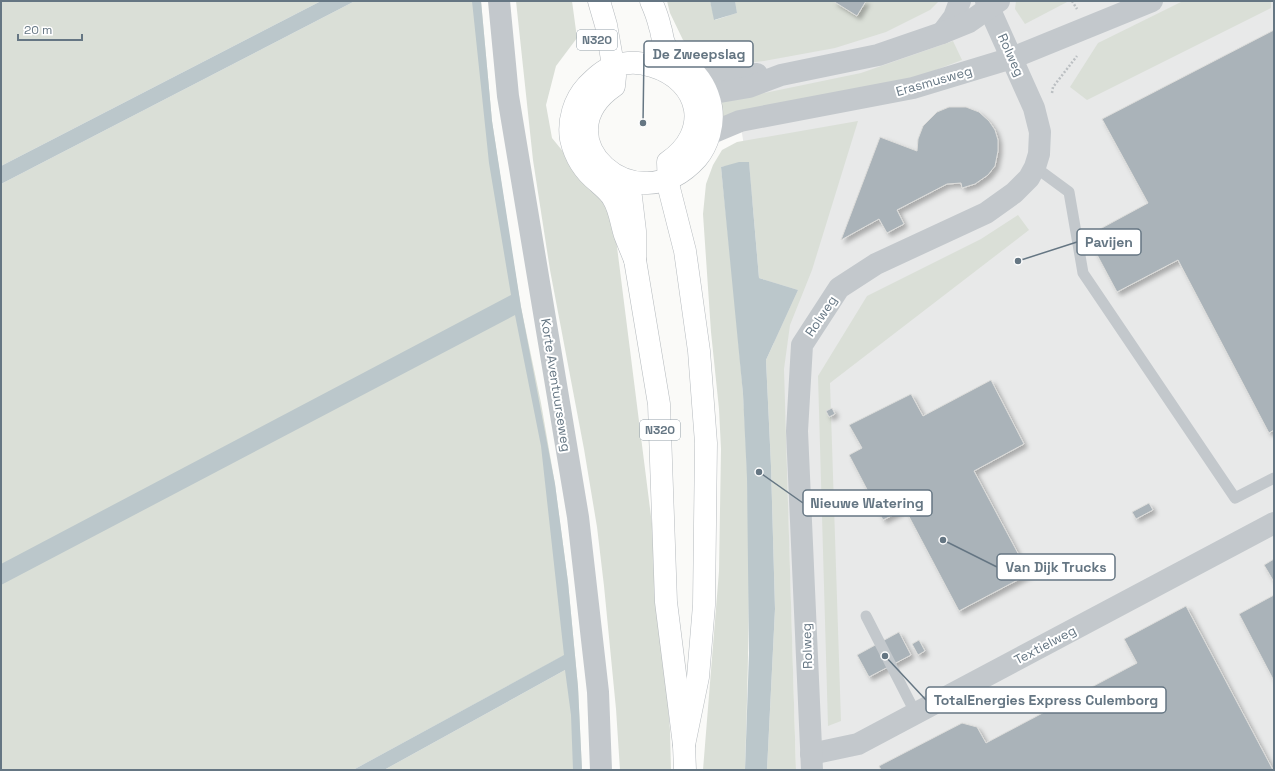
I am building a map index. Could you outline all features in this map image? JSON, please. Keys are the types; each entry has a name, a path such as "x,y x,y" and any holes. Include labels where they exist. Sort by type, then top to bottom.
{"main road":[{"name":"N320","path":"597,1 599,63 604,72 615,76 614,86 603,94 594,104 589,116 587,129 588,142 593,155 601,165 624,180 639,183 654,183 675,175 691,164 705,145 712,121 711,108 698,88 685,86 677,78 666,62 624,64 604,72 583,90 575,105 571,122 571,139 576,155 585,170 613,198 635,260"},
{"path":"646,1 646,16 650,47 666,62"},
{"path":"651,1 657,15 665,44 666,62"},
{"name":"N320","path":"684,745 698,678 704,605 706,443 699,351 685,251 686,217 681,181 675,175 668,162 679,155 687,145 693,133 698,88"},
{"name":"N320","path":"624,180 631,197 635,230 635,260 659,404 666,602 684,745 685,770"}],"street":[{"name":"Korte Aventuurseweg","path":"499,1 508,96 578,517 598,692 601,770"},
{"path":"942,33 954,17 960,1"},
{"name":"Erasmusweg","path":"709,134 740,121 913,88 1012,58 1152,1"},
{"path":"698,88 749,87 781,75 878,55 969,22 991,3"},
{"name":"Rolweg","path":"812,762 798,431 802,345 839,288 876,264 986,213 1014,193 1029,178 1035,167 1039,154 1040,132 1034,108 1012,58 991,3"},
{"name":"Textielweg","path":"812,762 858,744 916,714 1274,523"}],"lane":[{"path":"1035,167 1069,192 1083,273 1235,498 1274,478"},
{"path":"866,616 916,714"}],"path":[{"path":"1052,96 1052,87 1078,54 1082,37 1087,28 1072,1"}],"shaded area":[{"path":"1,1 321,1 1,166"},
{"path":"321,1 355,1 1,184 1,166"},
{"path":"355,1 481,1 492,121 521,307 541,403 555,484 568,582 578,687 582,770 384,770 565,670 563,656 353,770 1,770 1,184"},
{"path":"472,1 481,1 492,121 521,307 555,484 568,582 578,687 582,770 573,770 571,715 565,670 384,770 353,770 564,655 541,446 515,315 1,585 1,564 511,295 489,163"},
{"path":"516,1 572,1 577,38 556,66 546,105 552,138 599,196 612,218 615,231 655,548 670,730 671,770 620,770 616,709 597,527 584,449 550,270 533,160"},
{"path":"667,1 710,1 715,20 737,13 735,1 939,1 930,10 886,32 835,48 764,61 730,65 706,59 683,40 670,13"},
{"path":"710,1 735,1 737,13 714,20"},
{"path":"726,1 1274,1 1274,770 796,770 785,415 738,107"},
{"path":"1016,1 1069,1 1025,24 1015,9"},
{"path":"1183,1 1271,1 1271,8 1087,100 1070,87 1098,43"},
{"path":"953,41 962,60 912,79 720,119 721,102 861,73"},
{"path":"858,121 812,270 790,325 784,369 796,770 767,770 775,609 766,360 798,290 759,278 749,162 721,167 743,394 748,488 749,582 745,770 703,770 719,571 721,449 703,214 706,184 713,165 722,150 737,142"},
{"path":"739,162 749,162 759,278 798,290 766,360 775,609 767,770 745,770 749,653 747,478 743,394 721,167"},
{"path":"1018,215 1029,230 830,383 841,721 828,726 818,376 867,296 981,239"}],"building":[{"path":"833,1 866,1 857,16"},
{"path":"1274,30 1274,430 1269,433 1178,260 1117,292 1087,236 1148,203 1102,119"},
{"path":"949,107 966,107 979,112 989,121 995,130 998,140 998,151 995,166 988,175 975,184 962,188 961,183 947,184 897,210 904,224 887,233 879,219 841,240 880,137 917,151 918,139 923,126 937,112"},
{"path":"991,380 1024,444 974,471 1029,574 959,611 905,509 883,520 849,455 862,448 849,425 911,394 923,416"},
{"path":"832,408 835,414 829,417 826,411"},
{"path":"1149,503 1153,510 1136,519 1132,512"},
{"path":"1274,559 1274,582 1264,565"},
{"path":"1274,595 1274,681 1239,614"},
{"path":"1186,606 1273,770 881,770 879,766 962,723 977,727 986,743 1137,663 1124,639"},
{"path":"899,632 911,655 869,677 857,655"},
{"path":"919,640 925,651 918,655 912,644"}],"place":[{"name":"De Zweepslag","path":"643,123"},
{"name":"Pavijen","path":"1018,261"},
{"name":"Nieuwe Watering","path":"759,472"},
{"name":"Van Dijk Trucks","path":"943,540"},
{"name":"TotalEnergies Express Culemborg","path":"885,656"}]}
